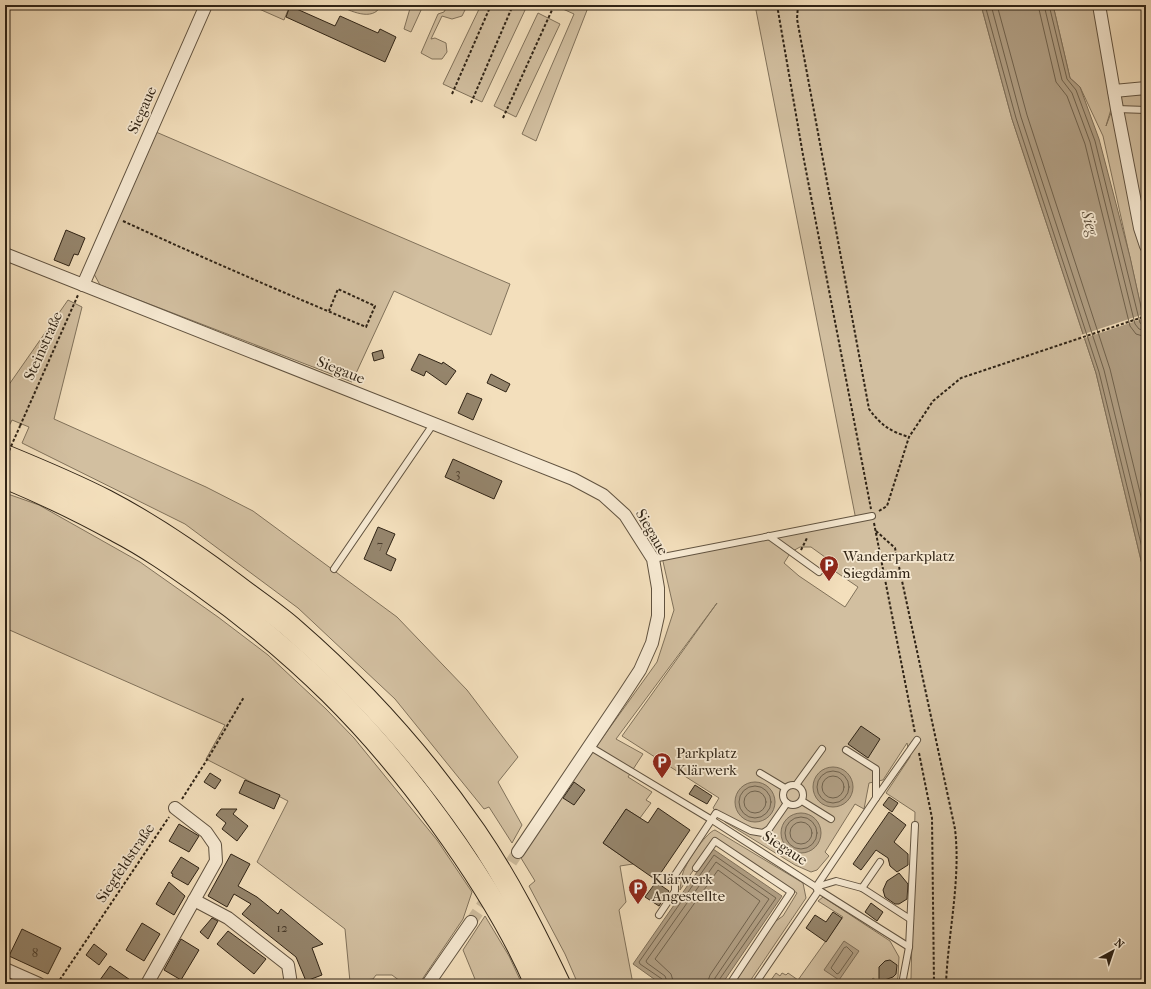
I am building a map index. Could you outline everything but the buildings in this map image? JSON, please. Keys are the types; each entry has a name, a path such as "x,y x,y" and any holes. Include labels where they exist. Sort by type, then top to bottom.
{"highway":[{"path":"5,456 52,475 108,502 167,537 218,571 299,634 376,708 428,770 475,832 535,933 559,984"},
{"path":"5,476 119,531 181,571 247,617 306,668 376,739 417,790 457,844 518,944 536,984"}],"street":[{"name":"Siegaue","path":"206,5 83,285 573,479 603,495 625,515 653,559 658,588 658,616 652,643 640,670 518,852"},
{"path":"1099,5 1140,228 1146,246"},
{"path":"1114,91 1146,88"},
{"path":"5,254 83,285"},
{"path":"147,984 216,861 215,845 206,832 175,808"},
{"path":"194,900 228,918 288,966 291,984"},
{"path":"428,984 471,922"},
{"path":"5,969 39,984"}],"lane":[{"path":"1117,109 1146,110"},
{"path":"334,569 434,423"},
{"path":"653,559 872,516"},
{"path":"769,536 819,572"},
{"name":"Siegaue","path":"589,746 712,820 818,889 876,798 916,740"},
{"path":"796,785 822,749"},
{"path":"846,750 876,769 876,798"},
{"path":"760,773 785,788"},
{"path":"790,784 796,785 802,789 802,801 795,805 787,803 783,799 782,793 790,784"},
{"path":"802,801 831,819"},
{"path":"659,915 675,891 675,875 716,813 751,831 762,833 770,829 787,803"},
{"path":"902,984 909,947 915,825"},
{"path":"696,868 715,841 791,892 730,984"},
{"path":"862,888 880,862"},
{"path":"755,984 818,889 836,881 862,888 910,919"},
{"path":"818,889 909,947"}],"path":[{"path":"452,94 492,5"},
{"path":"471,103 513,5"},
{"path":"726,5 740,9 763,5"},
{"path":"777,5 803,155 872,516 887,506 909,437 933,401 961,378 978,371 1146,316"},
{"path":"798,5 796,19 869,409 878,421 892,432 909,437"},
{"path":"503,118 552,10"},
{"path":"112,217 328,311 366,327 375,306 338,289 328,311"},
{"name":"Steinstraße","path":"5,460 83,285"},
{"path":"798,557 813,528"},
{"path":"875,530 895,548 955,829 958,854 947,956 946,984"},
{"name":"Siegfeldstraße","path":"57,984 210,755 244,697"}],"shaded area":[{"path":"250,5 290,5 284,20"},
{"path":"337,5 381,6 377,11 372,13 361,14"},
{"path":"411,5 421,5 422,8 411,32 404,29"},
{"path":"448,5 458,5 466,8 462,16 452,19 442,16 431,39 435,38 446,43 447,52 442,59 432,59 421,53 438,14 444,12"},
{"path":"481,5 519,5 526,8 482,102 443,84"},
{"path":"554,5 589,5 536,141 522,134 574,14"},
{"path":"755,5 981,5 1012,119 1096,373 1146,581 1146,984 909,984 911,978 915,812 886,793 910,757 907,743 883,780 869,783 864,809 855,804 825,852 829,856 817,870 811,872 795,865 725,822 713,808 719,798 622,736 717,603 616,739 643,754 628,777 652,792 646,800 651,803 640,818 626,809 603,843 633,864 620,866 626,902 619,910 633,984 578,984 565,954 529,886 535,881 521,858 529,840 657,662 674,610 662,557 856,520","holes":["800,547 811,547 836,565 832,572 836,572 858,587 845,607 799,576 784,563 791,552"]},
{"path":"1053,5 1104,5 1118,86 1106,126 1118,94 1146,95 1146,243 1142,243 1146,254 1146,330 1103,136 1080,87 1070,78"},
{"path":"538,13 560,24 516,117 494,106"},
{"path":"156,132 510,284 491,335 394,291 352,382 100,285 94,274"},
{"path":"68,300 82,307 54,419 206,487 253,511 397,617 467,690 518,757 498,782 522,825 512,843 489,807 484,809 395,699 298,608 185,524 22,443 29,427 12,420 5,434 5,385 8,386"},
{"path":"5,493 39,505 140,562 218,617 268,655 326,709 354,738 437,840 472,892 463,919 419,984 404,984 392,975 376,975 373,979 350,982 345,929 257,862 288,801 206,759 225,725 5,628"},
{"path":"715,830 803,883 806,898 748,984 734,984 773,923 783,916 797,893 715,838 680,890 683,874 688,862 708,835"},
{"path":"823,897 890,941 899,957 898,977 896,984 881,984 873,978 869,984 768,984 776,973 780,976 782,973 786,975 788,973 798,980 843,917 818,901"},
{"path":"485,916 509,956 522,984 477,984 463,950"}],"water":[{"name":"Sieg","path":"981,5 1053,5 1070,78 1080,87 1099,139 1130,257 1146,330 1146,581 1096,373 1012,119"},
{"path":"829,767 837,767 844,770 850,776 853,787 850,798 844,804 837,807 829,807 822,804 816,798 813,791 813,783 816,776 822,770"},
{"path":"751,782 759,782 766,785 772,791 775,802 772,813 766,819 759,822 751,822 744,819 738,813 735,806 735,798 738,791 744,785"},
{"path":"797,813 805,813 812,816 818,822 821,833 818,844 812,850 805,853 797,853 790,850 784,844 781,837 781,829 784,822 790,816"},
{"path":"713,849 782,896 722,984 661,984 633,964"},
{"path":"844,941 859,951 839,980 824,970"}],"pier":[{"path":"1144,314 1145,318 1082,339 1081,335"}],"tunnel":[{"path":"471,922 518,852"}],"place":[{"name":"Wanderparkplatz Siegdamm","path":"829,582"},
{"name":"Parkplatz Klärwerk","path":"662,779"},
{"name":"Klärwerk Angestellte","path":"638,905"}]}
